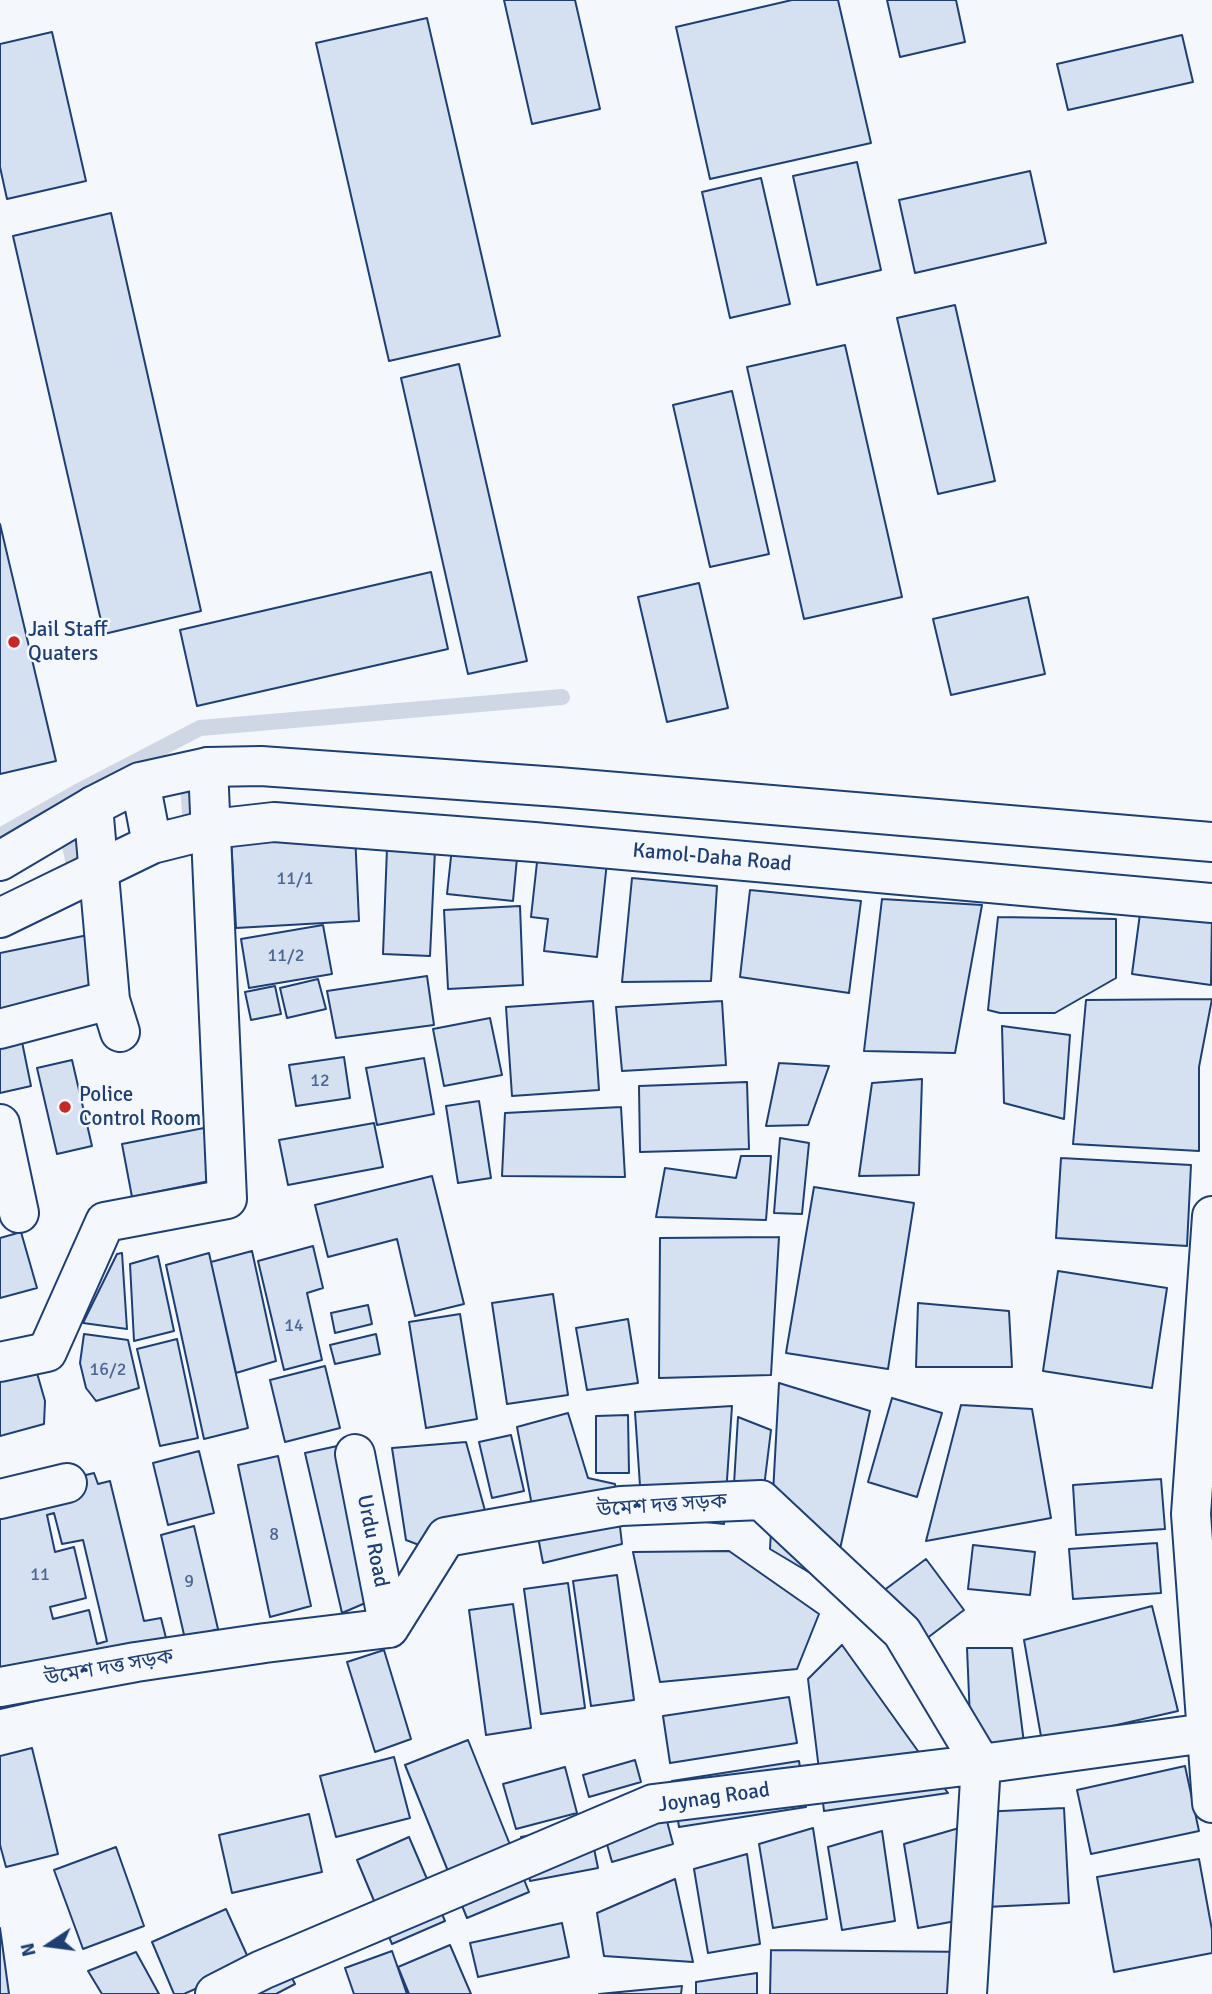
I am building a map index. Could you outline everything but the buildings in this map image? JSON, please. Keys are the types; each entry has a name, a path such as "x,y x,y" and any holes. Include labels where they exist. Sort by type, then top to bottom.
{"street":[{"path":"0,861 93,806 140,782 208,767 261,766 558,787 1212,842"},
{"path":"0,1362 47,1352 105,1222 227,1199 208,767"},
{"path":"140,782 152,844"},
{"path":"0,1029 115,1016 93,806"},
{"name":"Kamol-Daha Road","path":"0,918 152,844 212,829 274,822 534,842 1212,903"},
{"path":"0,1124 19,1213"},
{"path":"1212,1216 1204,1425 1191,1514 1212,1804"},
{"name":"Urdu Road","path":"355,1454 388,1628"},
{"path":"0,1499 67,1483"},
{"name":"উমেশ দত্ত সড়ক","path":"0,1687 136,1662 388,1628 446,1536 621,1506 761,1500 902,1632 981,1764"},
{"name":"Joynag Road","path":"215,1994 262,1970 653,1804 1209,1734"},
{"path":"967,1994 981,1764"}],"waterway":[{"path":"0,836 200,728 562,697"},
{"path":"187,774 192,835"},
{"path":"67,833 78,882"}],"place":[{"name":"Jail Staff Quaters","path":"14,642"},
{"name":"Police Control Room","path":"65,1107"}]}
